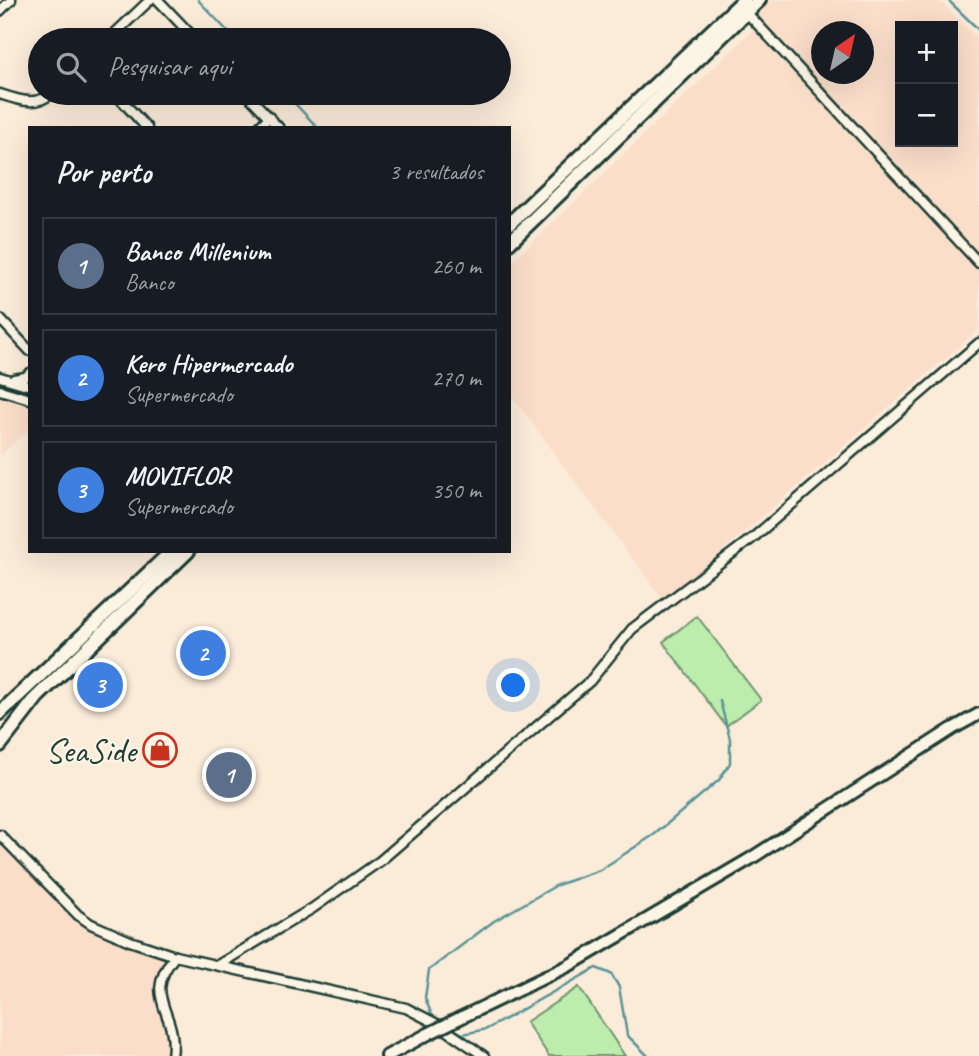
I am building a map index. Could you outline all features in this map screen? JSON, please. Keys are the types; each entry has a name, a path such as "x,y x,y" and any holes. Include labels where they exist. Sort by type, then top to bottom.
{"main road":[{"path":"511,222 744,0"},
{"path":"511,241 759,0"},
{"path":"0,713 170,553"},
{"path":"0,745 37,697 186,553"}],"street":[{"path":"0,11 11,0"},
{"path":"121,28 150,0"},
{"path":"158,0 185,28"},
{"path":"747,13 979,262"},
{"path":"0,94 28,101"},
{"path":"126,105 145,126"},
{"path":"258,105 277,126"},
{"path":"260,126 269,117"},
{"path":"0,319 28,347"},
{"path":"218,965 313,908 380,861 590,681 632,629 754,537 979,343"},
{"path":"4,378 20,379 28,374"},
{"path":"4,378 28,385"},
{"path":"0,390 28,399"},
{"path":"387,1056 590,953 750,859 979,714"},
{"path":"0,835 78,915 91,923 175,956 406,1008 439,1025 484,1056"},
{"path":"172,1056 172,1029 159,989 162,973 175,956"},
{"path":"467,1056 471,1046"}],"shaded area":[{"path":"771,0 939,0 979,40 979,256 818,84 874,84 874,21 811,21 811,76 755,16"},
{"path":"756,27 979,271 979,329 664,601 511,395 511,263"},
{"path":"0,390 28,398 28,430 0,456"},
{"path":"0,835 91,924 175,956 162,973 163,1006 172,1056 0,1056"}],"green space":[{"path":"697,616 761,700 726,726 663,642"},
{"path":"579,987 625,1056 549,1056 526,1022"}],"waterway":[{"path":"198,0 225,28"},
{"path":"948,0 979,30"},
{"path":"296,105 316,126"},
{"path":"433,1018 425,998 429,970 494,921 557,885 600,870 655,834 719,780 730,763 730,739 720,701"},
{"path":"451,1028 463,1034 487,1029 596,968 611,974 619,987 627,1035 648,1056"}],"place":[{"name":"Kero Hipermercado","path":"203,653"},
{"name":"MOVIFLOR","path":"100,685"},
{"name":"SeaSide","path":"160,750"},
{"name":"Banco Millenium","path":"229,775"}]}
